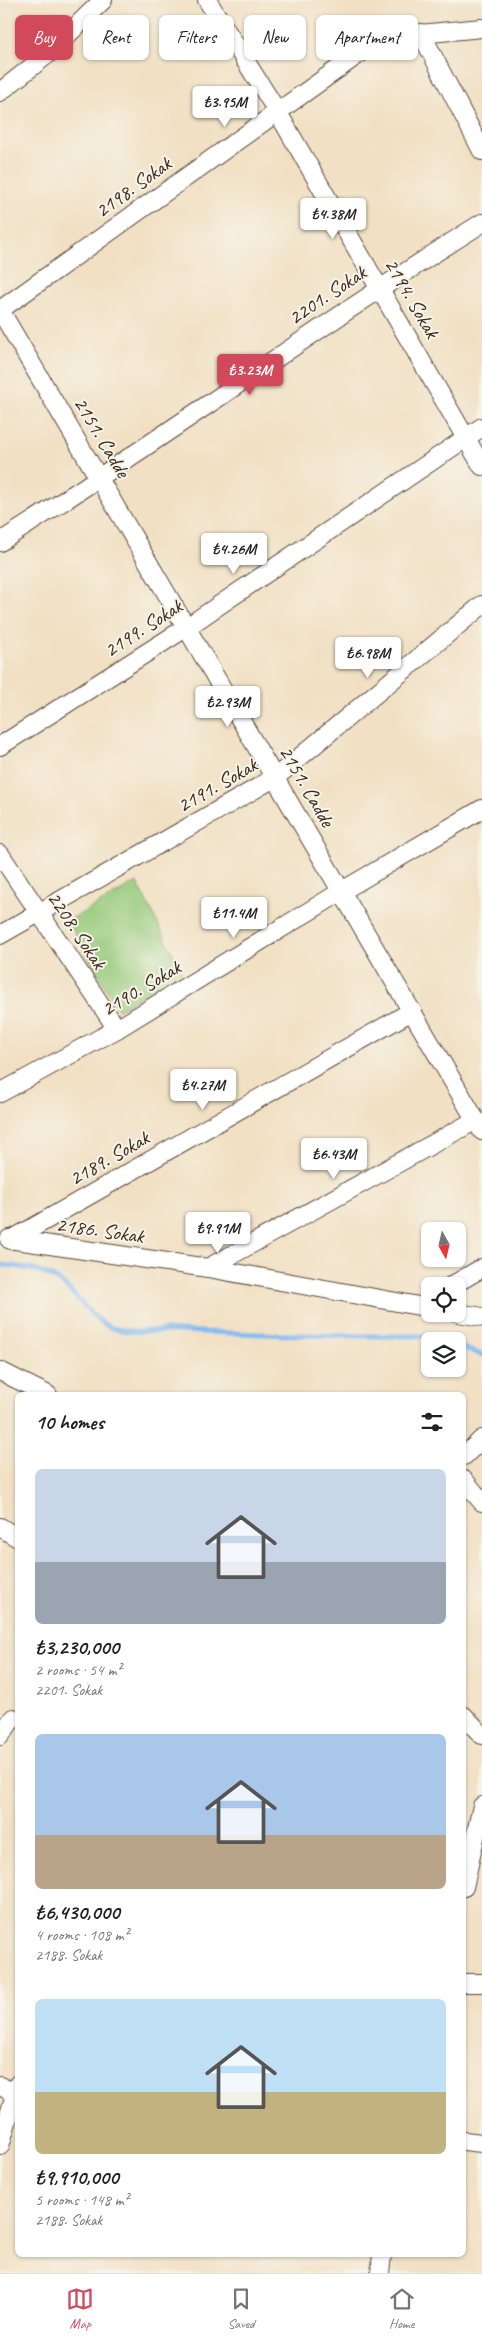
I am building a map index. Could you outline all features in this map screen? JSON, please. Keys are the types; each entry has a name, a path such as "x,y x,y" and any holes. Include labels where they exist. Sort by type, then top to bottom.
{"street":[{"path":"0,92 48,54 103,0"},
{"name":"2194. Sokak","path":"208,0 277,111 482,466"},
{"name":"2198. Sokak","path":"0,310 370,46 399,36 482,28"},
{"path":"421,33 482,151"},
{"name":"2201. Sokak","path":"0,542 100,478 380,287 482,222"},
{"name":"2151. Cadde","path":"0,310 479,1125"},
{"name":"2199. Sokak","path":"0,746 187,627 482,428"},
{"name":"2191. Sokak","path":"0,935 276,777 482,605"},
{"name":"2190. Sokak","path":"0,1093 117,1030 342,891 482,809"},
{"name":"2208. Sokak","path":"0,854 117,1030"},
{"name":"2189. Sokak","path":"6,1239 412,1011"},
{"path":"208,1268 479,1125"},
{"name":"2186. Sokak","path":"6,1239 208,1268 421,1303"},
{"path":"466,1277 482,1268"},
{"path":"466,1314 482,1317"},
{"path":"0,1371 42,1392"},
{"path":"466,1454 482,1439"},
{"path":"466,1482 482,1502"},
{"path":"0,1527 15,1536"},
{"path":"0,1736 10,1717"},
{"path":"466,1718 482,1735"},
{"path":"466,1878 482,1806"},
{"path":"466,1983 482,1984"},
{"path":"0,2146 11,2087"},
{"path":"466,2141 482,2143"},
{"path":"380,2273 382,2257"}],"green space":[{"path":"137,882 182,972 118,1010 68,921"}],"waterway":[{"path":"0,1265 25,1268 50,1276 64,1285 99,1320 112,1328 120,1330 421,1336"},
{"path":"466,1349 482,1355"}]}
